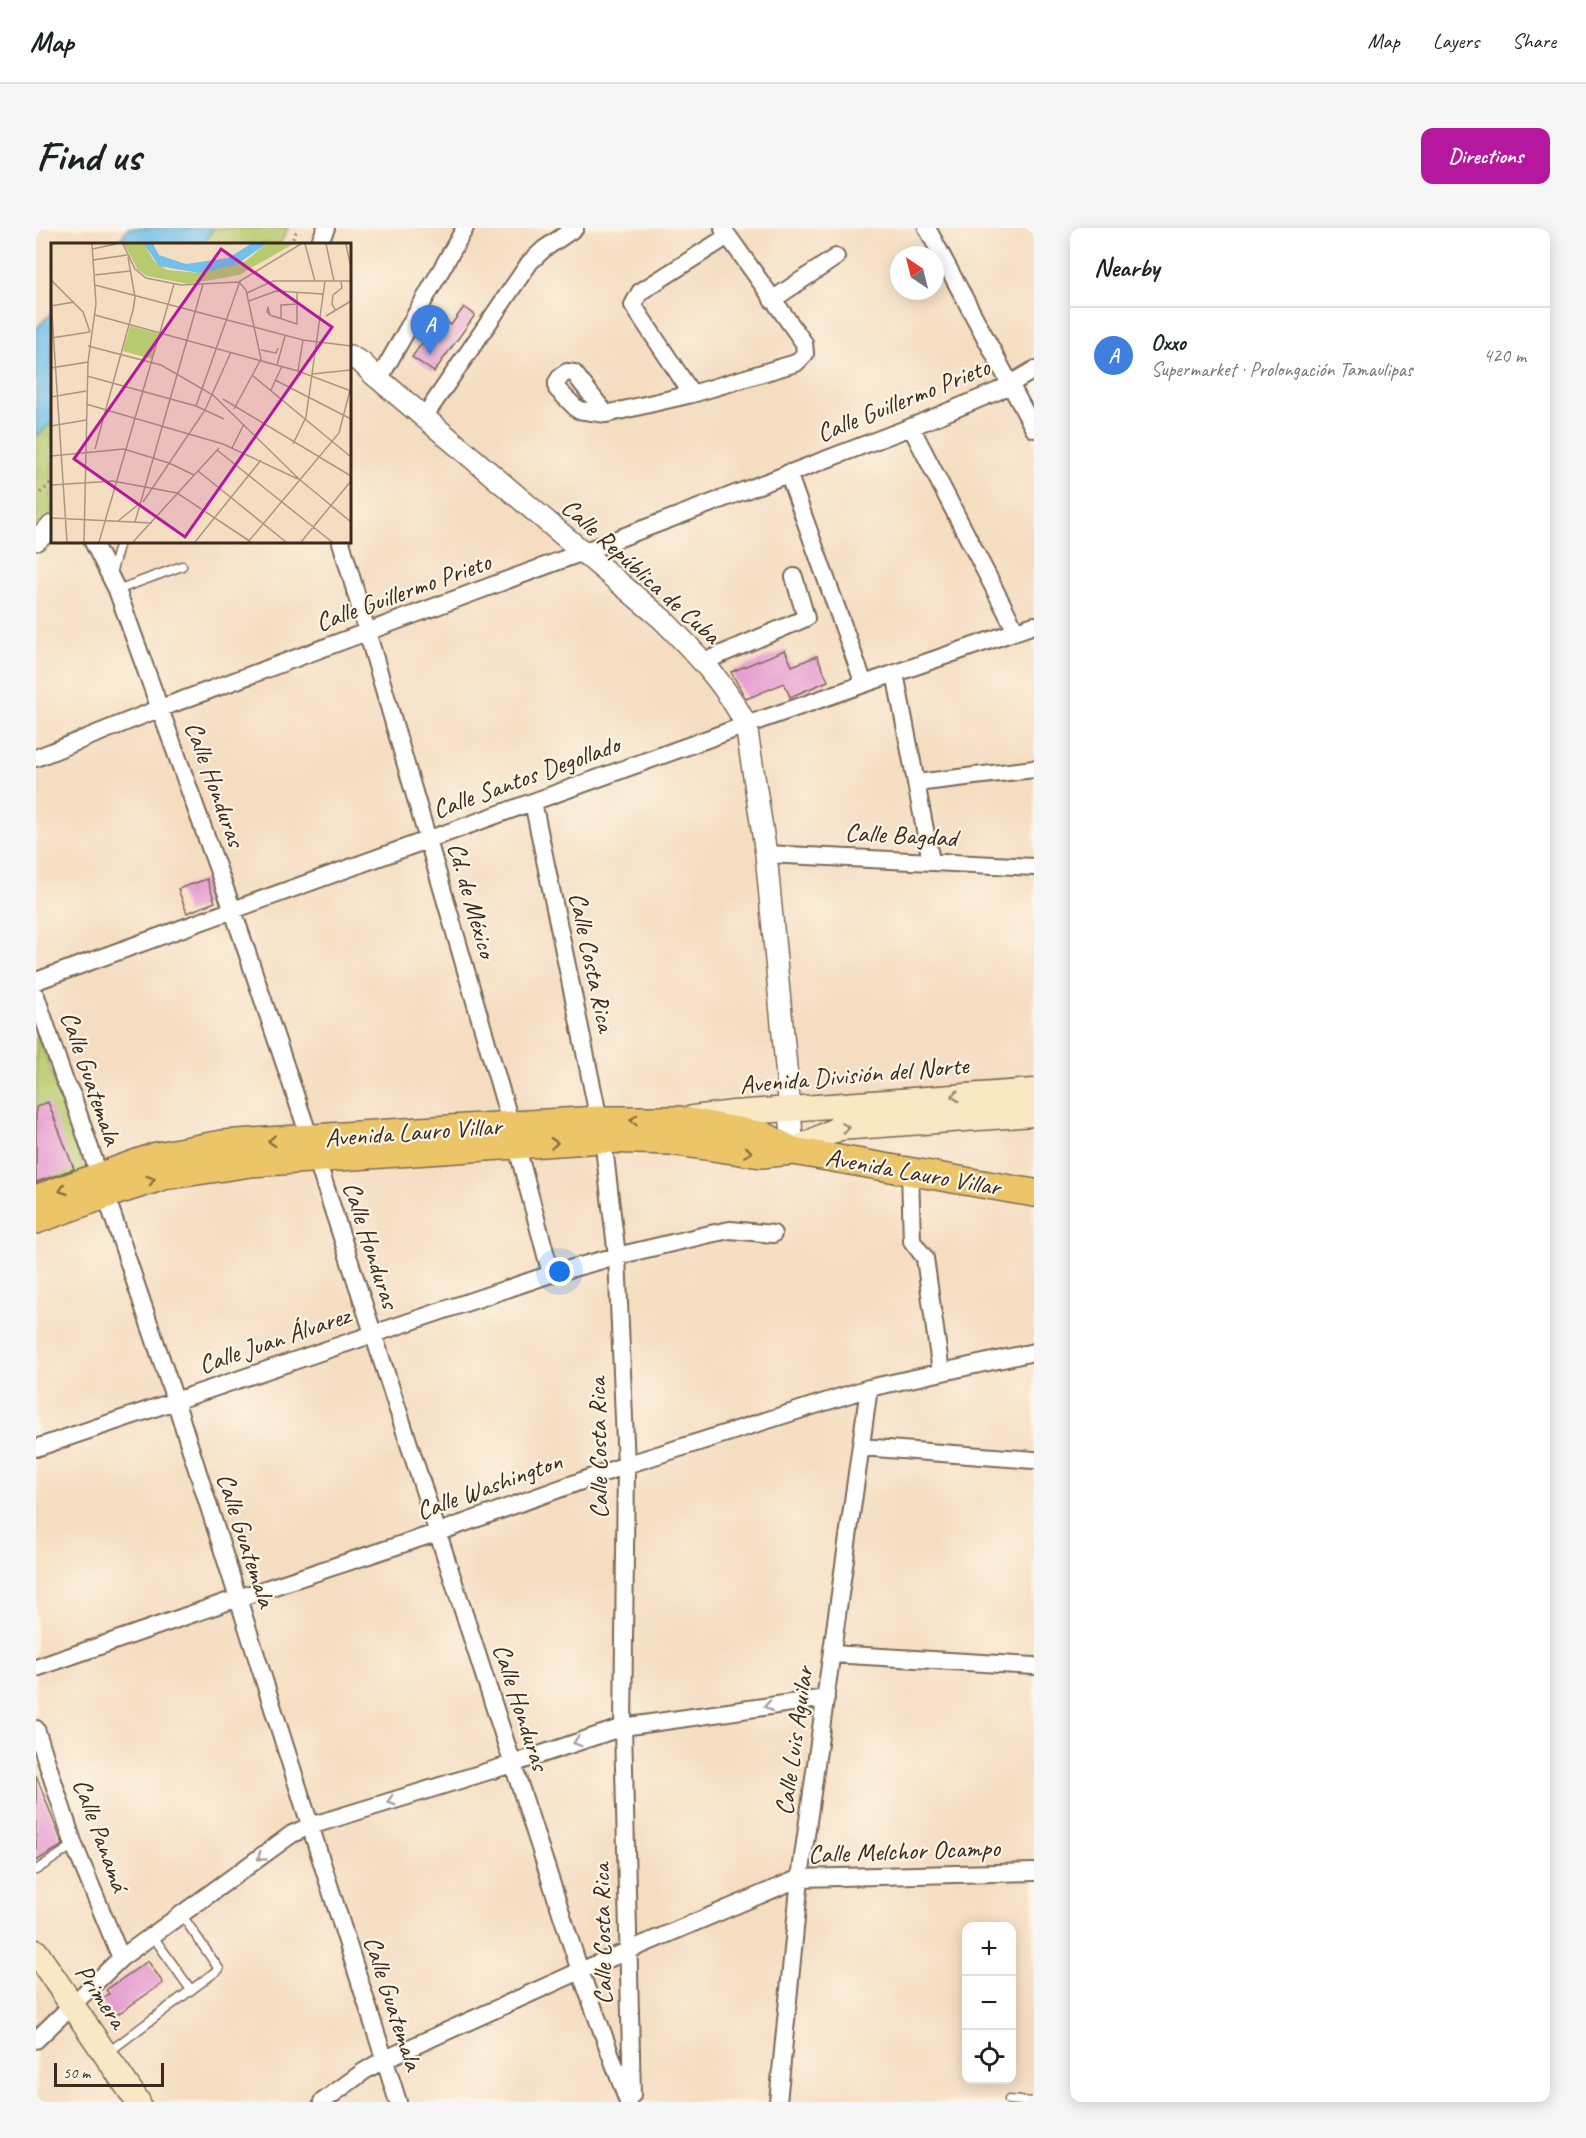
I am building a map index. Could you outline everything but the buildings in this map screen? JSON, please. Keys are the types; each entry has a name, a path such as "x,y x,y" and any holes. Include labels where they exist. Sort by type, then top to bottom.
{"main road":[{"name":"Avenida División del Norte","path":"679,1120 734,1113 1034,1091"},
{"path":"987,1093 988,1118"},
{"name":"Avenida División del Norte","path":"793,1151 839,1128 1034,1114"},
{"name":"Avenida Lauro Villar","path":"36,1220 158,1156 222,1144 313,1149 601,1130 679,1120 764,1136 793,1151"},
{"name":"Avenida Lauro Villar","path":"601,1130 761,1154 793,1151 1034,1193"},
{"name":"Avenida Lauro Villar","path":"36,1199 101,1186"},
{"name":"Primera","path":"36,1952 138,2102"}],"street":[{"path":"319,243 326,228"},
{"path":"379,378 465,228"},
{"path":"424,417 530,262 544,249 575,228"},
{"path":"927,228 1034,429"},
{"path":"606,414 692,394 796,363 805,354 804,343 725,232 640,292 633,305 692,394"},
{"path":"772,300 836,257"},
{"path":"351,343 356,360"},
{"name":"Calle República de Cuba","path":"356,360 662,619 703,662 724,689 746,725 766,854 793,1151"},
{"name":"Calle Guillermo Prieto","path":"36,758 161,708 583,552 911,427 1010,384 1034,370"},
{"path":"911,427 1016,631"},
{"path":"788,473 864,684"},
{"path":"36,540 51,527"},
{"name":"Calle Honduras","path":"94,543 114,582 232,909 439,1532 580,1971 631,2102"},
{"name":"Cd. de México","path":"341,543 513,1135 551,1274"},
{"path":"703,662 806,618 794,577"},
{"name":"Calle Santos Degollado","path":"36,981 746,725 1034,625"},
{"path":"895,673 931,861"},
{"path":"916,783 1034,769"},
{"name":"Calle Costa Rica","path":"533,802 601,1130 617,1256 626,1465 623,1727 631,2102"},
{"name":"Calle Bagdad","path":"766,854 1034,867"},
{"name":"Calle Guatemala","path":"36,996 64,1079 72,1095 175,1400 398,2102"},
{"path":"910,1172 912,1241 925,1258 941,1372"},
{"name":"Calle Juan Álvarez","path":"36,1448 551,1274 730,1230 773,1234"},
{"name":"Calle Washington","path":"36,1668 439,1532 626,1465 869,1388 1034,1352"},
{"name":"Calle Luis Aguilar","path":"778,2102 800,1878 869,1388"},
{"path":"861,1447 1034,1460"},
{"path":"832,1654 1034,1666"},
{"path":"36,2040 121,1958 292,1834 310,1826 512,1764 623,1727 825,1698"},
{"name":"Calle Panamá","path":"36,1730 74,1845 121,1958"},
{"name":"Calle Melchor Ocampo","path":"322,2102 383,2060 580,1971 800,1878 1034,1872"},
{"path":"619,2102 623,2084"}],"lane":[{"path":"120,543 114,582 182,566"},
{"path":"36,1870 74,1845"},
{"path":"106,2054 219,1969 181,1914"},
{"path":"152,1935 190,1990"},
{"path":"1009,2100 1033,2102"}],"path":[{"path":"290,243 298,228"},
{"path":"36,496 51,483"}],"green space":[{"path":"213,228 288,228 280,243 205,243"},
{"path":"51,423 51,515 36,528 36,437"},
{"path":"36,1026 86,1174 36,1191"}],"water":[{"path":"128,228 213,228 205,243 118,243"},
{"path":"51,313 51,423 36,437 36,329"}],"place":[{"name":"Oxxo","path":"430,355"}]}
